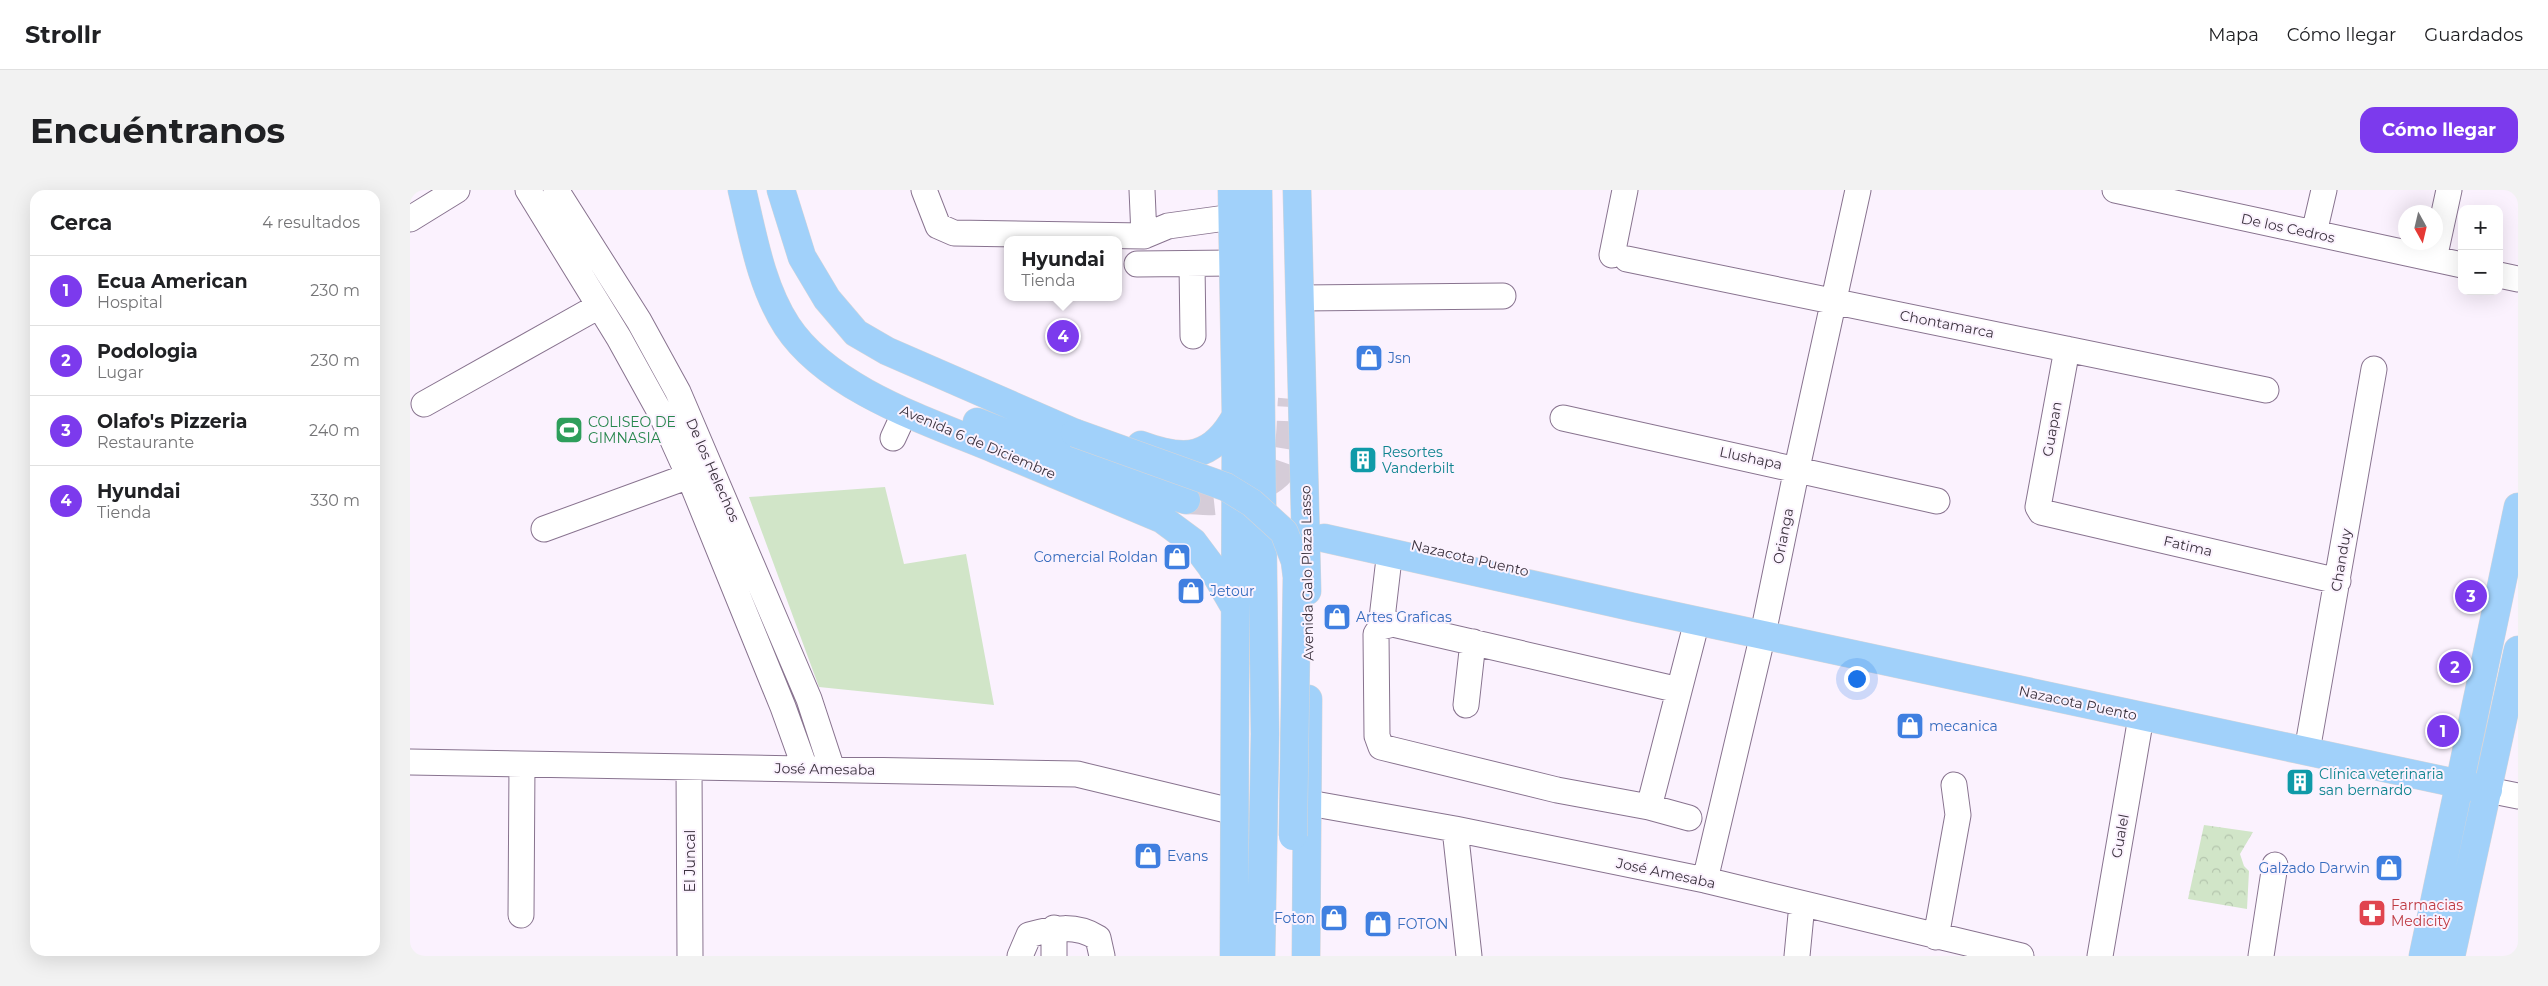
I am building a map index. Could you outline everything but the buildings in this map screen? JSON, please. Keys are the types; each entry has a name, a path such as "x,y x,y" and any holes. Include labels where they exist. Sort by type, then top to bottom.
{"main road":[{"name":"Avenida 6 de Diciembre","path":"742,190 764,277 777,308 788,328 831,369 858,388 905,412 1162,519 1193,542 1211,566 1234,605"},
{"path":"781,190 802,257 827,299 840,317 856,333 887,351 1075,433 1226,487 1252,503 1284,532 1295,561 1297,577 1293,836 1307,922"},
{"path":"1232,190 1236,416 1234,956"},
{"path":"1258,190 1265,734 1261,956"},
{"name":"Avenida Galo Plaza Lasso","path":"1274,190 1279,730 1278,956"},
{"path":"1292,388 1296,190"},
{"name":"Avenida Galo Plaza Lasso","path":"1296,190 1301,298 1307,568 1309,803 1306,956"},
{"name":"Avenida 6 de Diciembre","path":"755,246 818,340 869,377 933,405 1115,476 1186,500"},
{"path":"1005,402 1082,423 1163,453 1177,455 1202,451 1213,446 1226,435 1236,416"},
{"name":"Nazacota Puento","path":"1306,506 1313,517 1320,522 1605,590 1638,608"},
{"path":"2423,956 2518,507"},
{"name":"Nazacota Puento","path":"1324,538 1696,621 2488,790"},
{"path":"1307,568 1322,559 1336,556 1600,612 1638,608"},
{"path":"2451,956 2518,650"}],"street":[{"path":"410,219 457,190"},
{"name":"De los Helechos","path":"528,190 599,306 661,414 689,476 783,706 805,768"},
{"name":"De los Helechos","path":"556,190 639,321 678,392 809,699 832,769"},
{"path":"924,190 938,226 954,233 1144,236 1168,226 1232,217"},
{"path":"1142,190 1144,236"},
{"name":"Chontamarca","path":"1625,190 1619,257 2266,390"},
{"name":"Orianga","path":"1705,880 1763,634 1796,468 1858,190"},
{"name":"De los Cedros","path":"2115,190 2207,200 2314,233 2458,265"},
{"path":"2314,233 2324,190"},
{"path":"2434,259 2449,190"},
{"path":"1137,264 1233,263"},
{"path":"1192,264 1193,336"},
{"path":"2503,276 2518,279"},
{"path":"1301,298 1503,296"},
{"path":"424,404 599,306"},
{"name":"Guapan","path":"2039,510 2067,349"},
{"name":"Chanduy","path":"2307,751 2374,369"},
{"path":"893,438 905,412"},
{"name":"Llushapa","path":"1563,418 1796,468 1938,501"},
{"path":"544,528 689,476"},
{"name":"Fatima","path":"2039,510 2338,581"},
{"path":"1388,567 1381,627 1375,638 1377,736 1381,747 1557,790 1649,807 1689,818"},
{"path":"1649,807 1696,621"},
{"path":"1381,627 1393,624 1679,690"},
{"path":"1466,705 1473,642"},
{"path":"783,706 809,699"},
{"name":"Gualel","path":"2100,956 2141,717"},
{"name":"José Amesaba","path":"410,762 1077,774 1235,812"},
{"path":"520,915 522,764"},
{"name":"El Juncal","path":"689,766 690,956"},
{"path":"1936,937 1958,815 1954,785"},
{"name":"Nazacota Puento","path":"2488,790 2518,796"},
{"name":"José Amesaba","path":"1309,803 1455,829 1705,880 2021,956"},
{"path":"1455,829 1469,956"},
{"path":"2261,956 2274,865"},
{"path":"1797,956 1802,904"},
{"path":"1054,928 1054,956"},
{"path":"1020,956 1029,935 1054,928 1086,930 1098,938 1102,956"}],"green space":[{"path":"885,487 904,564 966,554 994,705 819,687 749,497"},
{"path":"2204,825 2253,832 2240,854 2244,866 2249,871 2247,909 2188,899"}],"tunnel":[{"path":"1186,500 1211,501 1231,497 1262,486 1278,474 1283,468 1288,452 1292,399"}],"place":[{"name":"Hyundai","path":"1063,336"},
{"name":"Jsn","path":"1369,358"},
{"name":"COLISEO DE GIMNASIA","path":"569,430"},
{"name":"Resortes Vanderbilt","path":"1363,460"},
{"name":"Comercial Roldan","path":"1177,557"},
{"name":"Jetour","path":"1191,591"},
{"name":"Olafo's Pizzeria","path":"2471,596"},
{"name":"Artes Graficas","path":"1337,617"},
{"name":"Podologia","path":"2455,667"},
{"name":"mecanica","path":"1910,726"},
{"name":"Ecua American","path":"2443,731"},
{"name":"Clínica veterinaria san bernardo","path":"2300,782"},
{"name":"Evans","path":"1148,856"},
{"name":"Galzado Darwin","path":"2389,868"},
{"name":"Farmacias Medicity","path":"2372,913"},
{"name":"Foton","path":"1334,918"},
{"name":"FOTON","path":"1378,924"}]}
